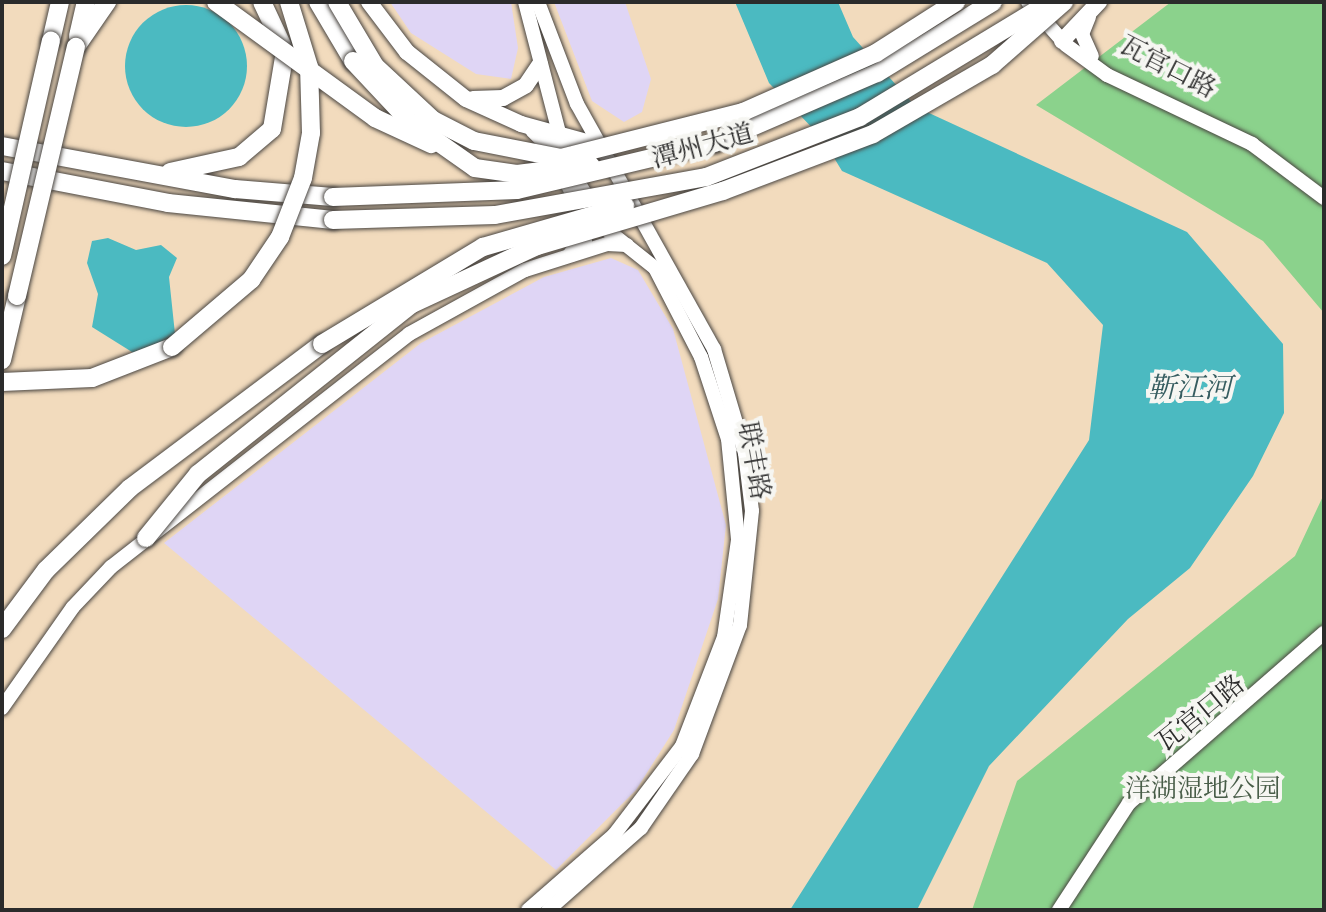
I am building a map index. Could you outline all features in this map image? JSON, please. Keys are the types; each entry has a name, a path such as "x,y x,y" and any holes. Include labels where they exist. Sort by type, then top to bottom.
{"highway":[{"path":"2,256 60,2"},
{"path":"2,360 86,2"},
{"path":"76,47 107,2"},
{"path":"216,2 375,118 471,159"},
{"path":"2,146 141,174 214,166 272,129 285,51 262,2"},
{"path":"2,382 47,384 128,366 210,322 251,280 280,237 311,133 309,67 289,2"},
{"path":"318,2 380,93 471,159 475,168 517,174 573,169 677,143 876,53 956,2"},
{"path":"337,2 401,98 474,141 524,154 591,155 743,112"},
{"name":"潭州大道","path":"141,174 333,197 517,190 715,143 877,73 993,2"},
{"name":"潭州大道","path":"2,171 168,203 333,220 495,215 706,177 860,117 1050,2"},
{"path":"146,538 198,474 412,304 562,237 766,177 873,134 947,94 1024,43 1064,2"},
{"path":"2,629 46,570 130,488 322,344 483,247 568,219 766,177"}],"main road":[{"path":"369,2 407,52 466,99 547,139 586,221 584,241 571,254"},
{"name":"联丰路","path":"525,2 556,132 598,219 655,268 685,321 715,396 738,501 733,594 699,711 662,778 614,835 528,910"},
{"name":"联丰路","path":"538,2 601,146 693,308 730,393 752,511 749,577 713,710 671,790 641,828 548,910"},
{"path":"1028,2 1107,75 1274,156 1324,198"},
{"name":"瓦官口路","path":"1039,2 1064,38 1092,56 1265,144 1324,189"},
{"path":"1064,38 1099,2"},
{"path":"1092,56 1082,34 1099,2"},
{"path":"466,99 503,98 526,85 540,64"},
{"path":"521,124 601,146"},
{"path":"2,708 73,607 146,538 409,334 489,286 571,254 607,244 632,247"},
{"path":"1062,910 1129,803 1324,633"},
{"name":"瓦官口路","path":"1062,910 1132,807 1324,642"}],"shaded area":[{"path":"390,2 511,2 518,48 511,79 476,74 411,33"},
{"path":"554,2 625,2 651,79 642,112 624,122 592,101"},
{"path":"611,258 638,270 673,329 726,525 718,599 674,730 636,790 556,870 164,543 421,343 544,277"}],"green space":[{"path":"1171,2 1324,2 1324,313 1263,241 1036,105"},
{"name":"洋湖湿地公园","path":"1324,494 1324,910 972,910 1017,781 1295,556"}],"water":[{"name":"靳江河","path":"735,2 838,2 853,37 916,107 1187,232 1283,344 1284,413 1253,476 1190,568 1128,619 989,766 917,910 790,910 1089,440 1103,325 1047,263 842,171 822,138 769,83"},
{"path":"186,5 209,10 229,23 242,43 247,66 242,89 229,109 209,122 186,127 163,122 143,109 130,89 125,66 130,43 143,23 163,10"},
{"path":"108,238 136,250 161,245 177,258 169,277 175,334 164,351 140,357 92,327 98,294 87,263 92,241"}]}
